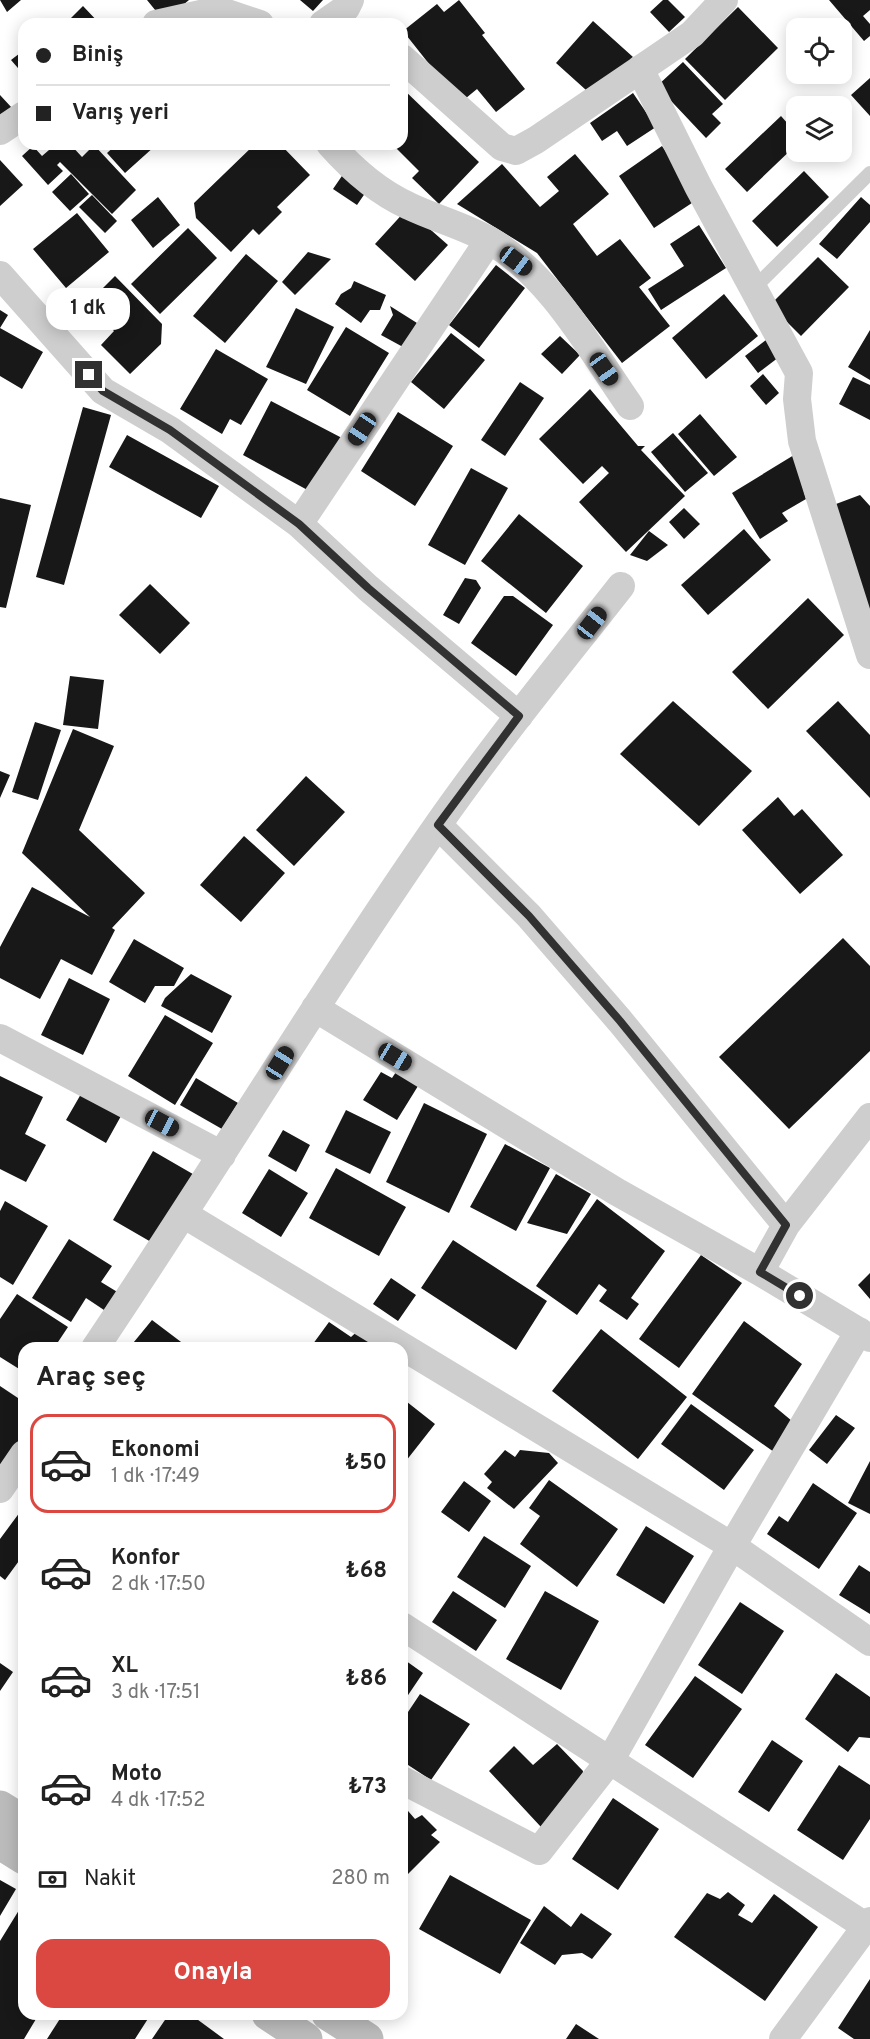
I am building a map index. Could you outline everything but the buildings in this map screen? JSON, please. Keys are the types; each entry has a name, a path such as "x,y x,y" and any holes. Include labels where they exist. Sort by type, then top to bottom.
{"main road":[{"path":"0,1807 18,1818"},
{"path":"0,1843 18,1854"},
{"path":"277,2020 306,2039"},
{"path":"337,2020 367,2039"}],"street":[{"path":"408,63 502,147 516,151 536,140 692,34 724,0"},
{"path":"183,18 218,10 242,18"},
{"path":"640,69 698,186 799,373 797,399 802,441 870,655"},
{"path":"0,131 18,119"},
{"path":"335,150 352,169 406,205 489,240 530,272 566,315 630,406"},
{"path":"299,524 489,240"},
{"path":"0,275 103,391 170,430 299,524 368,588 519,716"},
{"path":"99,1342 185,1215 315,1008 438,825 519,716 621,586"},
{"path":"438,825 536,924 620,1021 786,1225"},
{"path":"315,1008 617,1192 760,1272 864,1335 732,1546 611,1760 539,1851 408,1783"},
{"path":"0,1038 222,1155"},
{"path":"760,1272 786,1225 870,1117"},
{"path":"185,1215 395,1342"},
{"path":"408,1350 732,1546 870,1642"},
{"path":"0,1489 18,1463"},
{"path":"408,1630 869,1926 783,2039"}],"lane":[{"path":"753,289 870,173"}],"route":[{"path":"89,375 103,391 170,430 299,524 368,588 519,716 438,825 529,916 620,1021 786,1225 760,1272 800,1296"}]}
